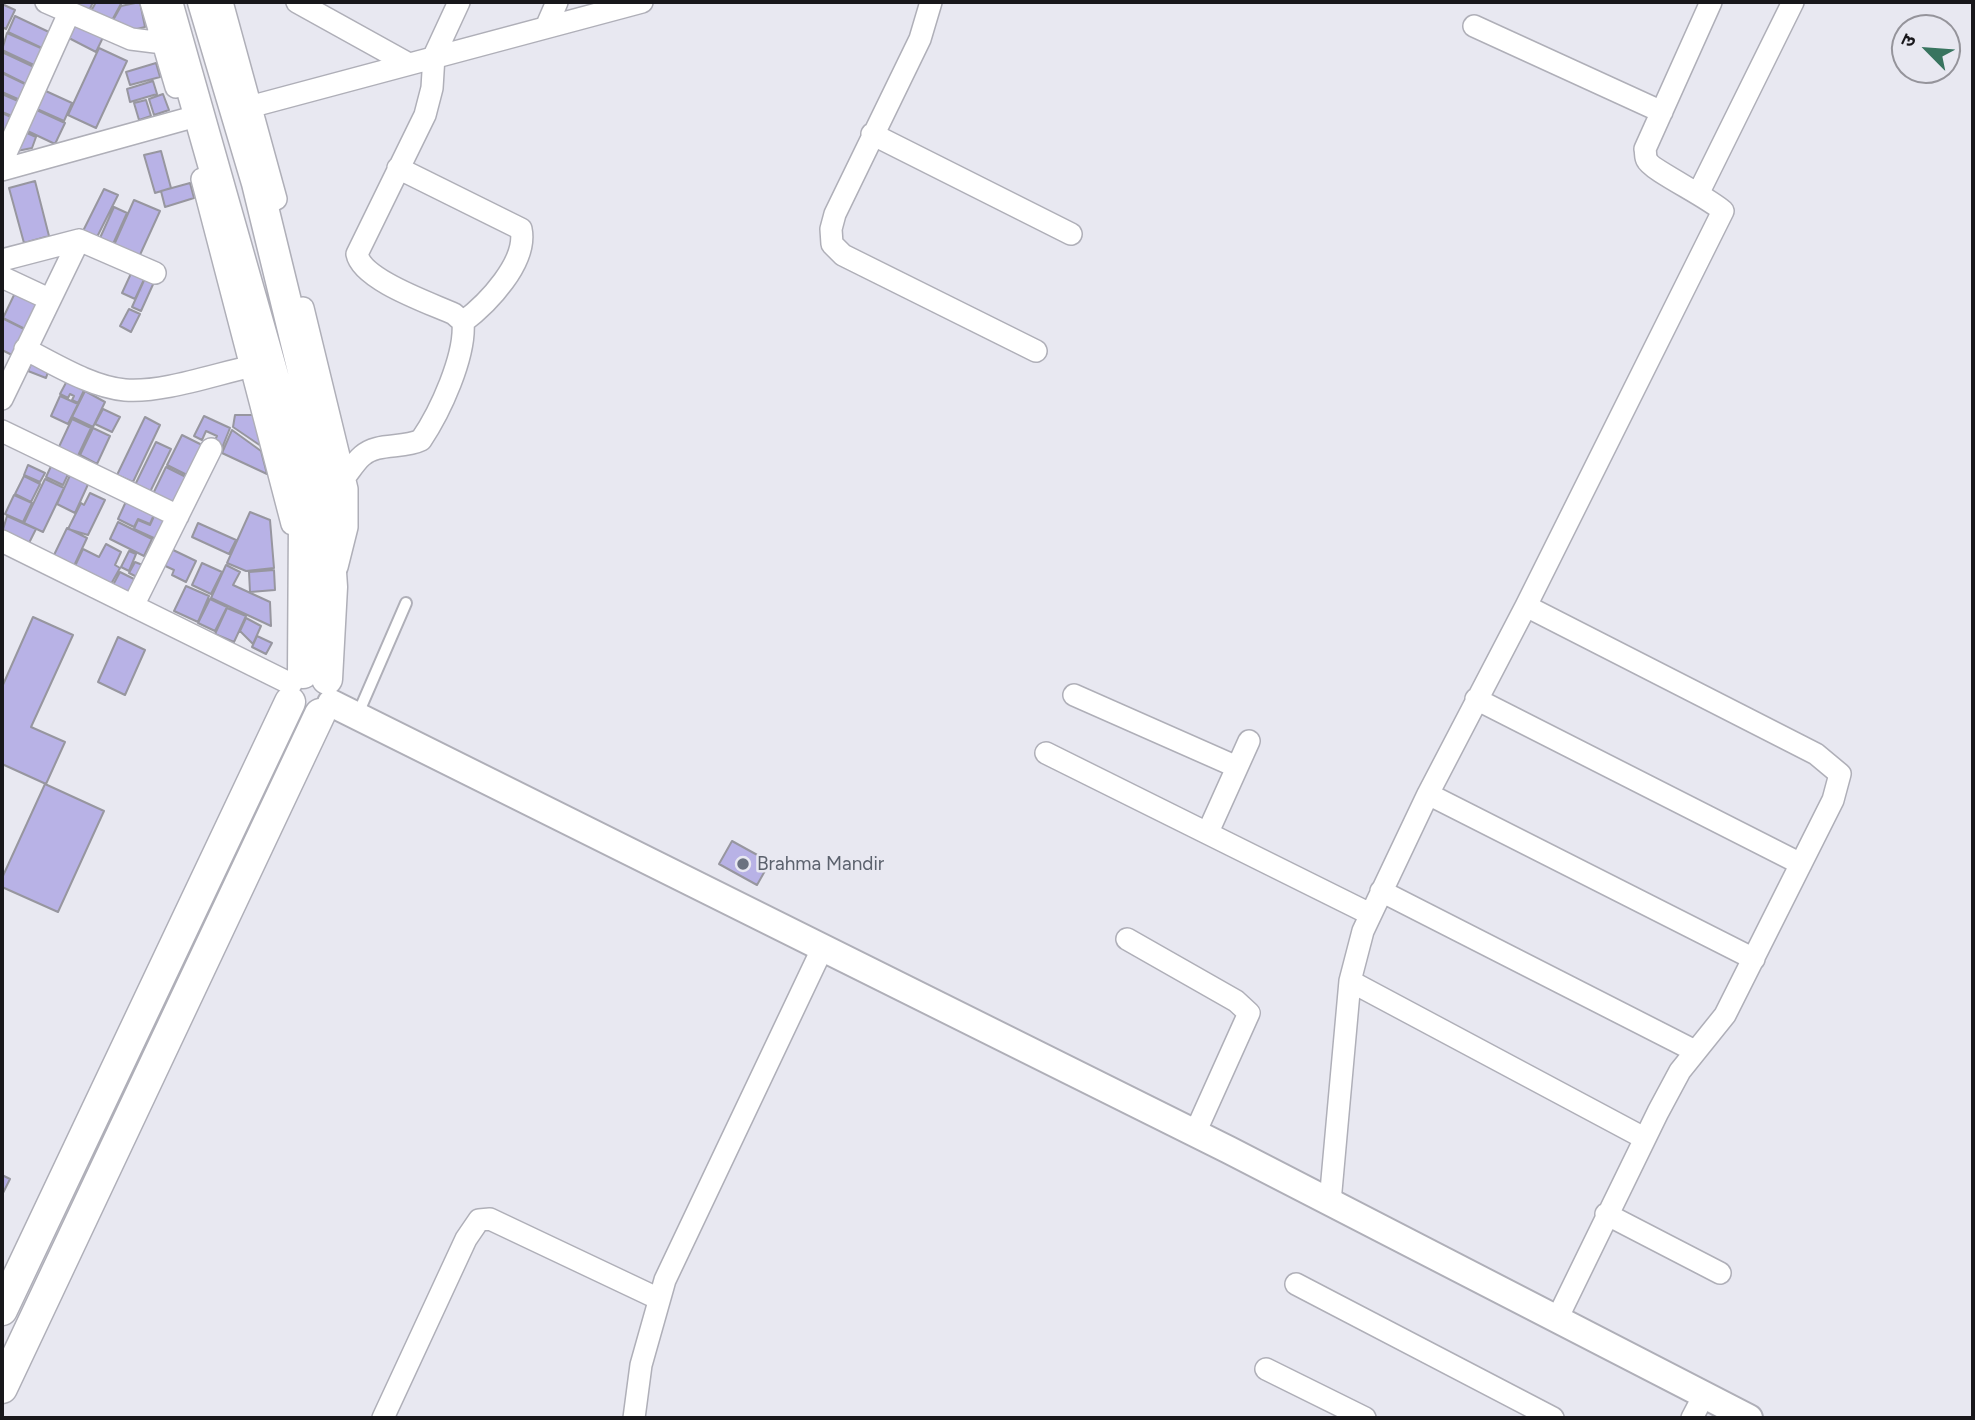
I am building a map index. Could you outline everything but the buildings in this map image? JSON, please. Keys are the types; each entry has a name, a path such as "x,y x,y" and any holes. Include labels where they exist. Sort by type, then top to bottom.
{"main road":[{"path":"2,1310 317,696 303,570 304,520 296,456 167,2"},
{"path":"2,1388 317,696 332,587 325,485 314,415 257,183 203,2"}],"street":[{"path":"46,2 131,39 163,44"},
{"path":"151,2 186,119 253,366 303,570"},
{"path":"222,2 253,106 344,478 347,527 332,587"},
{"path":"298,2 407,63"},
{"path":"344,478 363,455 375,448 411,445 421,440 457,364 464,335 463,322 454,314 371,275 359,263 359,246 425,115 432,88 434,56 459,2"},
{"path":"547,25 557,2"},
{"path":"253,106 547,25 642,2"},
{"path":"931,2 920,39 835,214 831,229 832,244 844,256 1036,351"},
{"path":"1330,1202 1350,981 1370,914 1723,211 1699,192 1655,170 1646,160 1645,149 1711,2"},
{"path":"1699,192 1793,2"},
{"path":"2,162 69,13"},
{"path":"1474,26 1662,112"},
{"path":"2,170 186,119"},
{"path":"872,134 1071,234"},
{"path":"398,168 521,229 521,247 499,289 485,305 463,322"},
{"path":"2,260 79,240 155,273"},
{"path":"2,399 79,240"},
{"path":"2,277 49,299"},
{"path":"25,349 67,370 127,390 155,388 253,366"},
{"path":"2,430 178,516"},
{"path":"133,606 211,449"},
{"path":"2,541 1195,1133 1557,1319 1698,1406 1749,1418"},
{"path":"1526,606 1833,765 1840,774 1838,787 1725,1016 1680,1071 1606,1214 1557,1319"},
{"path":"1074,695 1237,767"},
{"path":"1476,699 1801,864"},
{"path":"1208,832 1249,741"},
{"path":"1046,753 1370,914"},
{"path":"1428,794 1754,959"},
{"path":"1381,891 1695,1051"},
{"path":"1127,939 1236,1001 1249,1013 1195,1133"},
{"path":"635,1418 641,1366 665,1280 823,947"},
{"path":"1350,981 1644,1138"},
{"path":"1606,1214 1720,1273"},
{"path":"383,1418 466,1239 479,1220 490,1219 659,1300"},
{"path":"1296,1284 1553,1418"},
{"path":"1266,1369 1365,1418"}],"lane":[{"path":"317,696 406,603"}],"place":[{"name":"Brahma Mandir","path":"743,864"}]}
